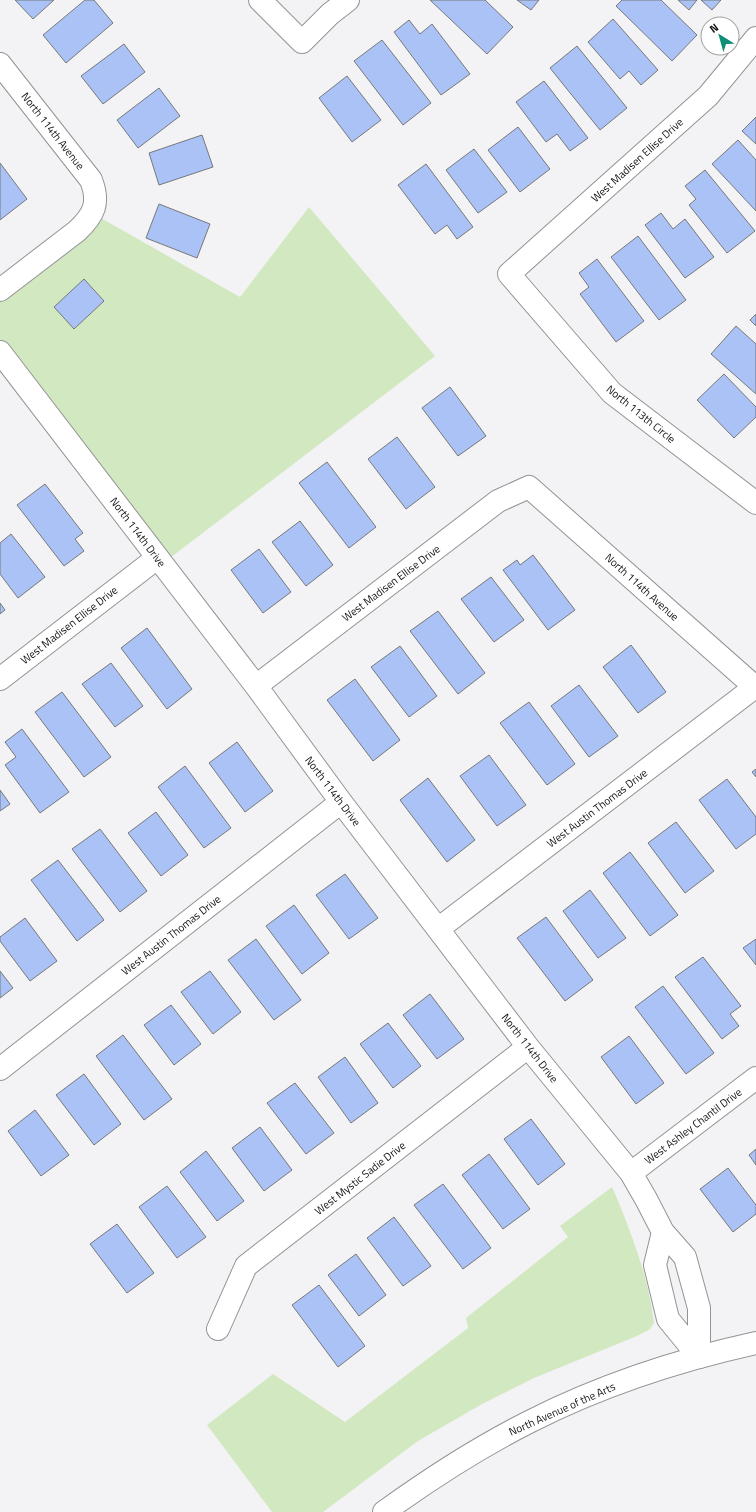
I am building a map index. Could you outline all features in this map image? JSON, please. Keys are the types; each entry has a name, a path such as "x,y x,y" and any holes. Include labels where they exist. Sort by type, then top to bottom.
{"street":[{"path":"260,0 302,42 330,14 348,0"},
{"name":"West Madisen Ellise Drive","path":"509,274 708,96 756,38"},
{"name":"North 114th Avenue","path":"0,64 91,180 95,190 95,203 92,213 85,223 77,231 0,290"},
{"name":"North 113th Circle","path":"509,274 612,393 756,503"},
{"name":"North 114th Drive","path":"0,352 256,686 341,802 528,1047 631,1173 663,1232 685,1257 699,1308 699,1357"},
{"name":"West Madisen Ellise Drive","path":"256,686 498,501 529,487"},
{"name":"North 114th Avenue","path":"529,487 755,687"},
{"name":"West Madisen Ellise Drive","path":"0,679 157,558"},
{"name":"West Austin Thomas Drive","path":"438,929 755,687"},
{"name":"West Austin Thomas Drive","path":"0,1069 341,802"},
{"name":"West Mystic Sadie Drive","path":"218,1329 246,1266 528,1047"},
{"name":"West Ashley Chantil Drive","path":"631,1173 756,1078"},
{"path":"663,1232 655,1265 668,1319 699,1357"},
{"name":"North Avenue of the Arts","path":"384,1512 446,1469 531,1420 622,1382 699,1357 756,1343"}],"green space":[{"path":"309,207 435,356 162,564 0,352 0,290 92,213 240,297"},
{"path":"612,1187 632,1236 648,1289 654,1323 650,1329 637,1336 534,1378 482,1404 418,1441 323,1512 272,1512 207,1425 273,1374 345,1422 468,1328 466,1318 568,1237 560,1226"}],"building":[{"path":"15,0 54,0 33,19"},
{"path":"85,0 94,0 113,23 66,63 43,35"},
{"path":"430,0 485,0 513,27 487,54"},
{"path":"517,0 539,0 531,10"},
{"path":"622,0 661,0 697,35 672,61 616,6"},
{"path":"678,0 697,0 689,10"},
{"path":"701,0 721,0 712,10"},
{"path":"613,19 658,70 641,85 629,71 620,79 588,42"},
{"path":"409,20 420,34 432,24 470,74 441,95 394,32"},
{"path":"382,40 431,103 403,125 354,61"},
{"path":"124,44 145,72 103,104 81,76"},
{"path":"577,46 627,108 600,130 550,68"},
{"path":"347,76 381,120 352,142 319,98"},
{"path":"544,81 588,138 570,151 557,134 546,142 516,102"},
{"path":"159,88 180,116 138,148 117,120"},
{"path":"756,117 756,144 742,131"},
{"path":"518,127 550,169 520,192 488,150"},
{"path":"202,135 213,167 159,185 149,153"},
{"path":"738,140 756,160 756,211 712,164"},
{"path":"474,149 507,192 478,213 446,170"},
{"path":"0,163 27,199 0,220"},
{"path":"426,164 473,227 457,239 447,225 435,234 398,185"},
{"path":"705,170 755,231 727,253 689,205 696,199 685,186"},
{"path":"159,204 210,224 197,258 146,238"},
{"path":"661,213 673,229 685,219 714,257 685,278 645,225"},
{"path":"638,236 686,300 659,320 611,257"},
{"path":"597,259 644,321 616,342 580,294 589,287 579,273"},
{"path":"84,279 104,301 74,329 54,307"},
{"path":"756,314 756,326 750,320"},
{"path":"736,326 756,344 756,394 711,354"},
{"path":"724,374 756,407 756,417 734,438 697,400"},
{"path":"450,387 486,436 458,456 422,408"},
{"path":"397,437 435,487 406,509 368,459"},
{"path":"327,462 376,527 349,548 299,483"},
{"path":"45,484 83,533 75,539 84,551 64,566 17,505"},
{"path":"300,521 333,565 306,586 272,542"},
{"path":"11,534 45,577 18,598 0,574 0,543"},
{"path":"259,549 291,592 263,613 231,570"},
{"path":"533,555 575,610 548,630 503,570 517,560 520,565"},
{"path":"491,577 524,620 494,642 461,599"},
{"path":"0,603 5,610 0,614"},
{"path":"438,611 485,673 458,694 410,631"},
{"path":"147,628 192,689 167,709 121,648"},
{"path":"631,645 666,692 638,713 603,667"},
{"path":"400,646 437,696 409,717 371,667"},
{"path":"111,663 143,706 115,727 82,684"},
{"path":"355,679 400,740 373,761 327,700"},
{"path":"579,685 618,736 589,757 551,706"},
{"path":"62,692 111,757 84,777 35,712"},
{"path":"529,702 575,764 547,785 500,723"},
{"path":"22,729 69,792 40,813 5,765 16,757 5,742"},
{"path":"237,742 273,791 245,812 209,763"},
{"path":"489,755 526,805 497,826 460,776"},
{"path":"185,766 231,828 204,848 158,787"},
{"path":"756,769 756,777 752,772"},
{"path":"428,778 475,840 447,862 400,800"},
{"path":"727,779 756,817 756,834 736,849 699,800"},
{"path":"0,790 10,804 0,811"},
{"path":"156,812 188,855 161,876 128,833"},
{"path":"676,822 714,871 685,893 648,843"},
{"path":"100,829 147,891 120,912 72,849"},
{"path":"630,852 678,915 650,936 603,873"},
{"path":"58,860 104,920 77,941 31,880"},
{"path":"345,874 378,918 349,939 316,895"},
{"path":"590,890 626,938 598,958 563,911"},
{"path":"294,905 329,953 302,974 266,926"},
{"path":"546,917 593,980 565,1001 517,938"},
{"path":"25,918 57,961 30,981 0,941 0,937"},
{"path":"256,939 301,1000 274,1020 228,960"},
{"path":"756,939 756,965 743,948"},
{"path":"703,957 741,1006 730,1014 739,1026 722,1039 675,977"},
{"path":"0,971 13,988 0,998"},
{"path":"210,971 241,1012 213,1034 181,992"},
{"path":"663,986 714,1053 686,1074 635,1007"},
{"path":"430,994 464,1039 437,1059 403,1015"},
{"path":"171,1005 201,1044 174,1065 144,1025"},
{"path":"388,1023 421,1066 393,1088 360,1044"},
{"path":"123,1035 172,1099 144,1120 96,1056"},
{"path":"629,1036 664,1083 636,1104 601,1057"},
{"path":"345,1057 378,1103 351,1123 318,1077"},
{"path":"84,1074 121,1124 94,1145 56,1095"},
{"path":"295,1083 334,1133 306,1154 267,1103"},
{"path":"35,1110 69,1155 41,1176 8,1131"},
{"path":"531,1119 565,1164 538,1185 504,1139"},
{"path":"260,1127 292,1170 264,1191 232,1148"},
{"path":"756,1149 756,1165 749,1155"},
{"path":"206,1151 244,1201 217,1221 180,1172"},
{"path":"489,1154 530,1209 503,1229 462,1175"},
{"path":"728,1168 756,1205 756,1214 733,1232 700,1189"},
{"path":"443,1184 491,1248 463,1269 414,1205"},
{"path":"167,1186 206,1237 177,1258 139,1207"},
{"path":"394,1217 431,1266 403,1286 367,1238"},
{"path":"117,1224 154,1273 127,1293 90,1244"},
{"path":"356,1254 386,1295 359,1316 328,1275"},
{"path":"319,1285 365,1346 338,1367 292,1305"}]}
